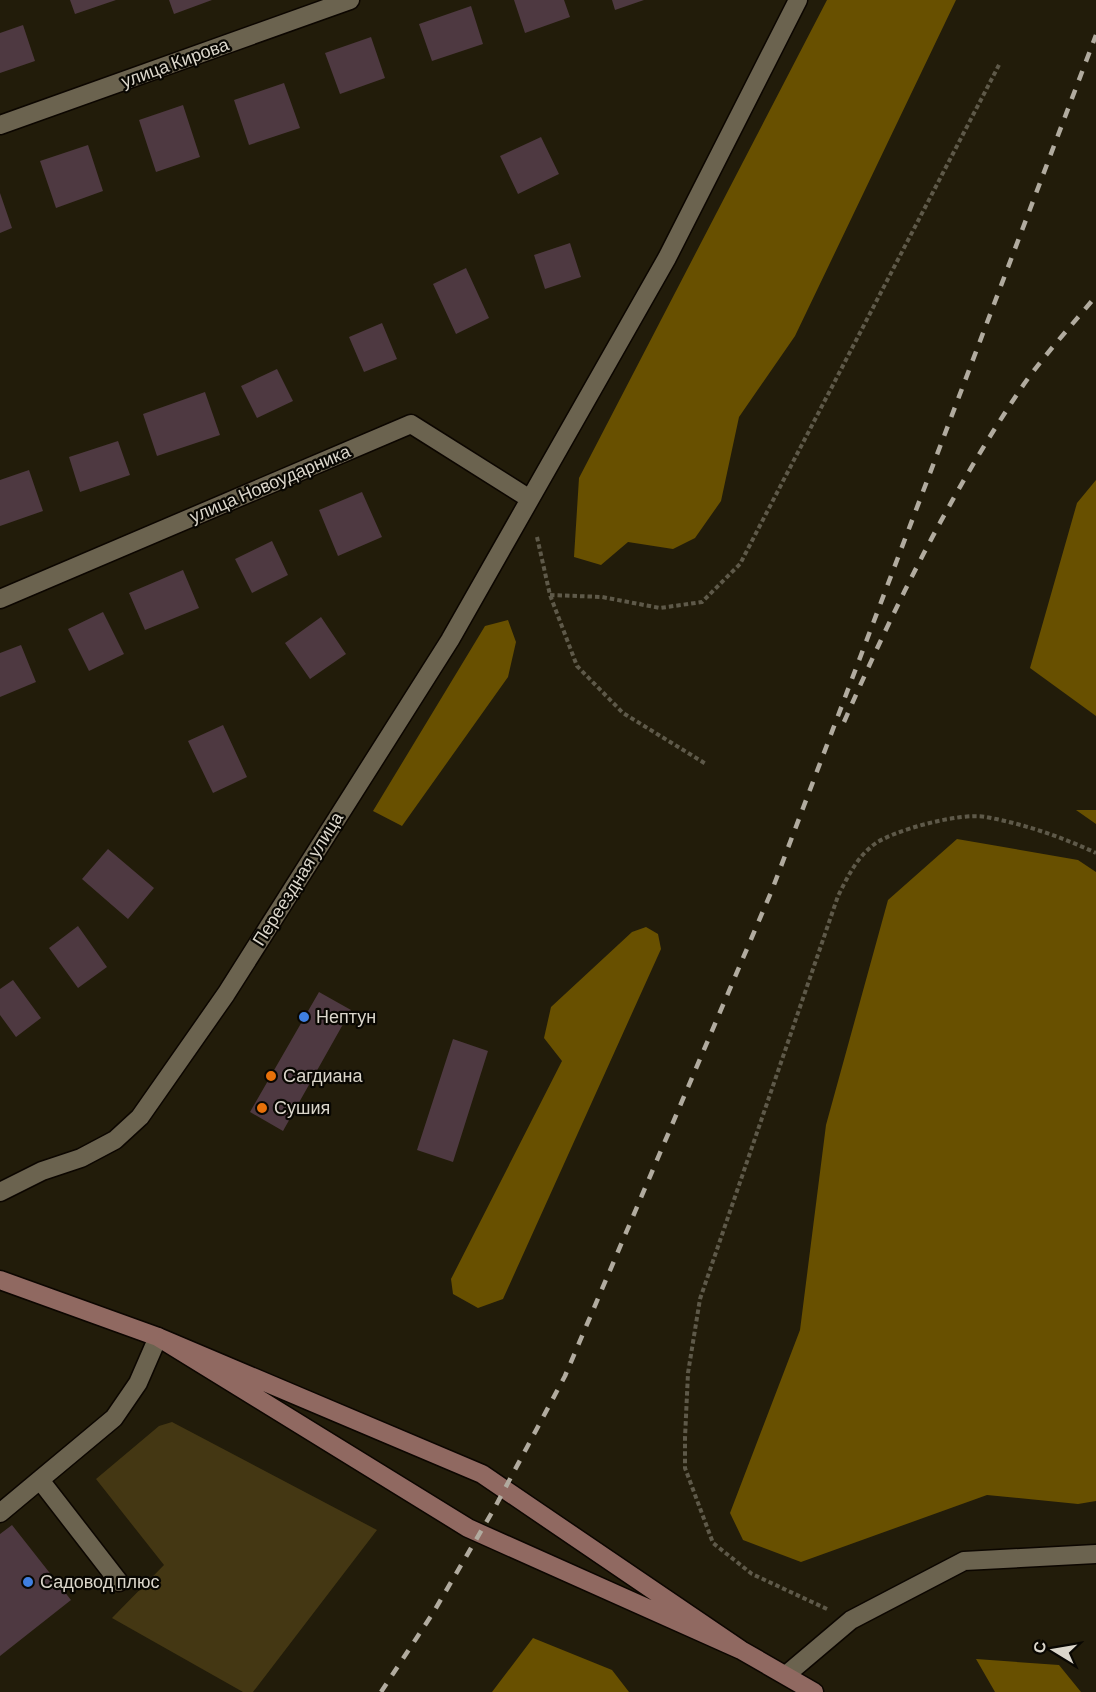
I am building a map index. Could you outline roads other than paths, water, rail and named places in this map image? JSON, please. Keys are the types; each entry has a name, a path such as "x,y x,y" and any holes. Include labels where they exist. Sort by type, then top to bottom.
{"street":[{"name":"улица Кирова","path":"0,125 350,0"},
{"name":"Переездная улица","path":"0,1192 42,1171 81,1158 115,1140 140,1117 226,994 450,640 667,258 798,0"},
{"name":"улица Новоударника","path":"0,598 411,424 530,500"},
{"path":"0,1280 158,1337 482,1474 741,1650"},
{"path":"0,1513 114,1418 138,1383 158,1337"},
{"path":"158,1337 468,1528 741,1650 814,1692"},
{"path":"39,1480 119,1582"},
{"path":"786,1675 851,1620 964,1561 1096,1554"}],"railway":[{"path":"381,1692 433,1613 494,1509 565,1376 772,890 1096,35"},
{"path":"844,722 904,592 973,465 1024,384 1096,296"}],"place":[{"name":"Нептун","path":"304,1017"},
{"name":"Сагдиана","path":"271,1076"},
{"name":"Сушия","path":"262,1108"},
{"name":"Садовод плюс","path":"28,1582"}]}
